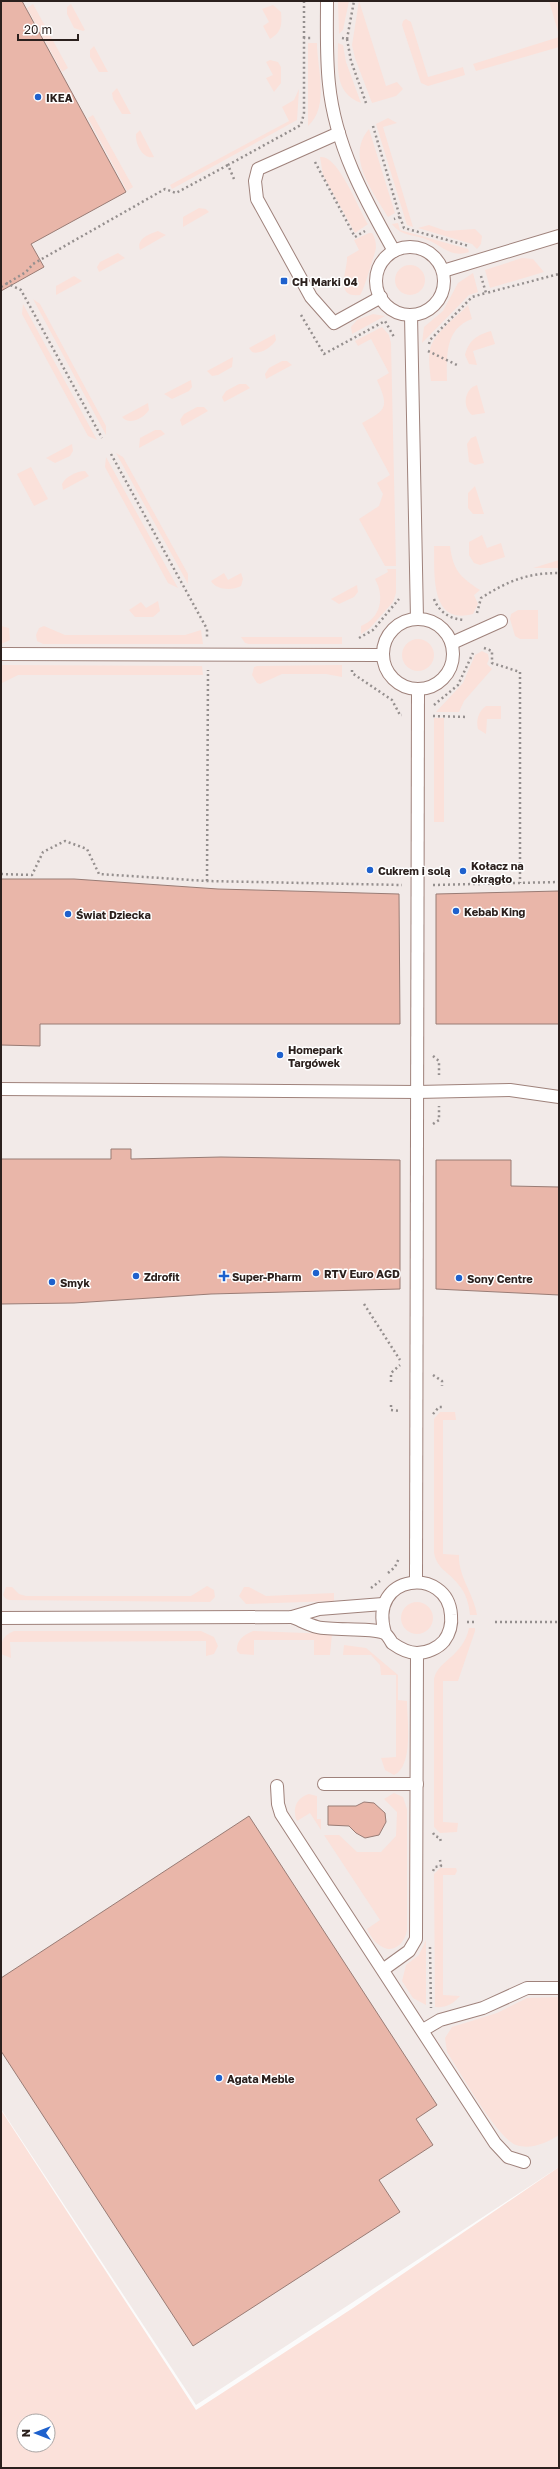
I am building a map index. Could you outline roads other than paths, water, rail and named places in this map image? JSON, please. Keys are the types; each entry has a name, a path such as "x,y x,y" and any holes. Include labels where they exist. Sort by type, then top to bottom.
{"lane":[{"path":"327,1 329,85 339,133 361,190 394,251"},
{"path":"339,133 258,169 255,181 257,199 311,297 334,323 381,297"},
{"path":"443,271 559,236"},
{"path":"405,247 421,248 434,257 443,271 444,284 437,301 423,312 411,315 393,310 381,297 376,284 378,271 384,259 394,251 405,247"},
{"path":"411,315 417,619"},
{"path":"417,619 429,620 440,626 452,643 454,656 448,674 439,683 428,689 418,690 404,688 394,681 386,671 383,655 387,636 395,627 406,621 417,619"},
{"path":"452,643 501,622"},
{"path":"1,654 383,655"},
{"path":"416,1582 418,690"},
{"path":"1,1089 417,1092 510,1090 559,1097"},
{"path":"416,1582 426,1583 435,1587 445,1597 451,1608 452,1622 443,1642 428,1652 417,1653 402,1650 385,1634 381,1619 383,1604 397,1589 406,1583 416,1582"},
{"path":"1,1618 292,1617 319,1609 383,1604"},
{"path":"292,1617 317,1627 385,1634"},
{"path":"384,1969 409,1951 416,1938 417,1653"},
{"path":"324,1784 417,1784"},
{"path":"277,1786 278,1804 281,1814 384,1969 502,2152 514,2160 524,2162"},
{"path":"423,2030 440,2020 483,2008 522,1990 559,1988"}],"place":[{"name":"IKEA","path":"38,97"},
{"name":"CH Marki 04","path":"284,281"},
{"name":"Cukrem i solą","path":"370,870"},
{"name":"Kołacz na okrągło","path":"463,871"},
{"name":"Kebab King","path":"456,911"},
{"name":"Świat Dziecka","path":"68,914"},
{"name":"Homepark Targówek","path":"280,1055"},
{"name":"RTV Euro AGD","path":"316,1273"},
{"name":"Zdrofit","path":"136,1276"},
{"name":"Super-Pharm","path":"224,1276"},
{"name":"Sony Centre","path":"459,1278"},
{"name":"Smyk","path":"52,1282"},
{"name":"Agata Meble","path":"219,2078"}]}
